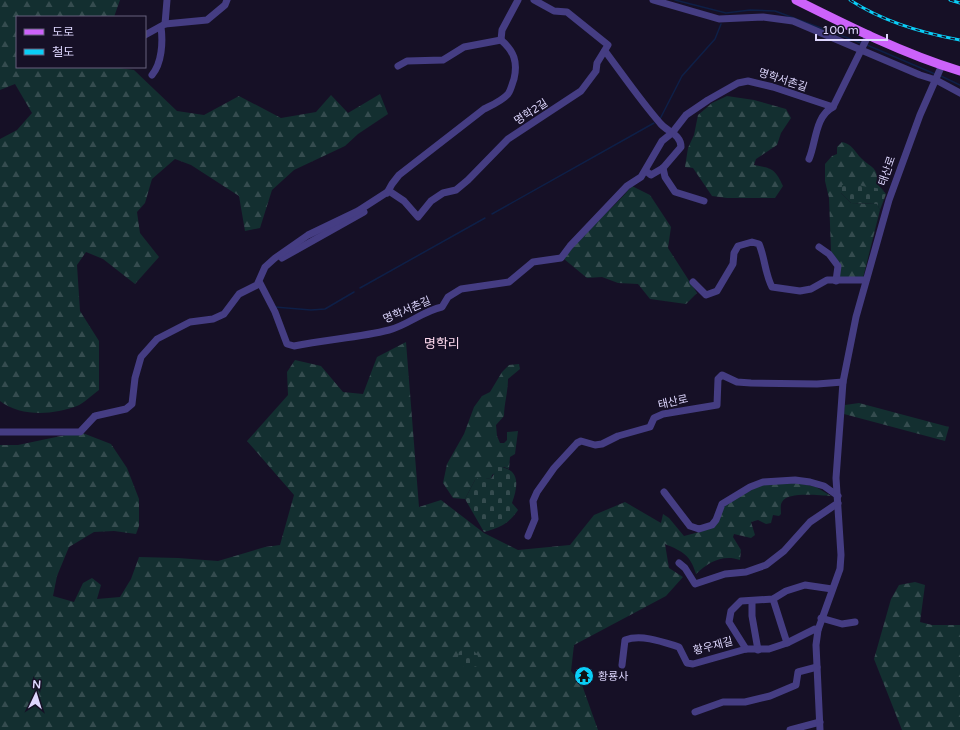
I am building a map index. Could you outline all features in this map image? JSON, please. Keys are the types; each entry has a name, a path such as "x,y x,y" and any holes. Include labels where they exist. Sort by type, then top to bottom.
{"main road":[{"path":"796,0 826,16 941,67 960,71"}],"street":[{"path":"152,75 158,68 159,57 163,45 163,25 168,0"},
{"path":"146,34 163,25 207,20 225,5 227,0"},
{"path":"501,40 502,30 518,0"},
{"path":"534,0 554,11 567,12 608,45 605,51 661,125 678,137 681,147 663,168 665,177 675,192 704,201"},
{"path":"653,0 719,19 763,17 793,21 862,49 920,75 936,80 960,93"},
{"path":"809,159 814,148 822,116 833,107 869,34"},
{"path":"398,66 407,61 443,60 464,47 501,40"},
{"path":"0,432 80,432 95,416 126,409 132,404 135,378 141,357 157,339 190,322 213,319 224,314 240,294 260,282 280,259 381,201 399,175 484,109 496,103 509,93 515,74 516,63 509,47 501,40"},
{"name":"명학2길","path":"389,191 404,202 418,217 431,201 443,193 456,190 468,180 508,139 581,91 596,71 597,63 605,51"},
{"name":"태산로","path":"820,730 816,645 821,618 840,569 841,555 837,454 843,382 865,280 900,166 941,67"},
{"name":"명학서촌길","path":"260,282 275,312 287,344 294,346 368,335 401,327 430,310 442,307 448,297 461,289 509,282 533,262 561,258 603,210 627,186 641,177 646,171 662,141 672,133 686,115 738,83 748,81 773,87 833,107"},
{"name":"명학서촌길","path":"646,171 652,175 663,168"},
{"path":"693,282 706,295 717,291 733,264 734,253 738,246 752,242 759,244 765,258 766,277 772,287 800,291 811,289 827,280 865,280"},
{"path":"819,247 829,254 838,266 836,281"},
{"name":"태산로","path":"528,536 535,520 533,501 537,492 554,468 581,440 594,445 602,444 618,436 650,427 654,418 663,414 717,405 718,379 722,375 737,382 751,383 817,384 843,382"},
{"path":"664,492 690,526 699,529 712,525 716,520 722,504 750,487 763,482 795,480 810,482 824,486 838,500 810,522 784,551 766,565 746,572 725,574 695,584 685,568 679,563"},
{"name":"황우재길","path":"746,649 729,622 731,611 741,601 773,599 800,586 832,589"},
{"path":"773,599 787,643"},
{"path":"752,601 752,616 758,650"},
{"path":"821,618 842,624 855,622"},
{"name":"황우재길","path":"622,665 625,640 630,638 646,639 679,647 687,663 693,664 746,649 769,649 787,643 815,629 818,630"},
{"path":"695,712 723,702 745,702 770,696 796,685 798,672 817,667"},
{"path":"790,730 820,722"}],"green space":[{"path":"0,0 120,0 114,16 16,16 16,68 119,68 134,70 177,111 204,115 239,96 281,118 316,112 331,95 348,113 380,94 388,114 358,134 345,146 294,170 272,190 260,228 245,231 239,196 191,165 175,159 152,179 145,203 137,212 140,233 159,257 135,284 103,259 86,252 77,265 80,311 99,341 99,390 77,406 48,413 37,413 18,410 0,401 0,139 17,130 32,113 15,84 0,90"},
{"path":"727,96 754,100 786,109 791,118 781,133 777,145 756,159 754,165 769,168 775,172 783,186 775,198 727,198 712,196 693,168 685,167 688,148 694,135 698,115 712,103"},
{"path":"842,142 851,146 864,161 875,170 877,178 876,183 884,191 868,188 841,193 851,203 877,204 880,210 863,278 838,279 840,264 831,251 829,198 825,181 825,164 832,156 837,154 837,147"},
{"path":"856,183 880,189 886,194 880,210 877,204 851,203 841,193 842,185"},
{"path":"632,186 650,195 671,227 668,248 697,293 686,304 650,299 638,284 618,283 602,277 587,278 564,259 571,249"},
{"path":"406,342 419,507 441,500 484,533 518,550 570,545 594,515 625,502 661,523 663,514 669,518 684,536 703,531 724,505 761,485 793,482 816,487 831,496 797,495 785,499 781,503 781,514 779,516 773,515 771,523 766,524 758,520 751,522 755,535 751,538 734,534 733,537 741,550 740,560 728,558 716,560 696,574 689,558 677,549 665,544 669,568 683,577 666,596 574,645 571,671 582,685 598,730 0,730 0,445 18,445 80,432 111,444 127,468 139,499 139,526 136,534 114,531 94,532 69,547 57,576 53,596 74,602 83,583 92,578 101,585 97,599 120,597 131,579 139,557 218,561 265,547 280,545 294,495 247,441 288,395 287,372 295,360 321,366 343,392 363,394 377,357"},
{"path":"519,364 520,369 508,379 504,416 496,425 497,436 500,443 504,443 507,440 507,432 518,431 515,454 510,457 509,469 504,467 492,475 491,479 484,478 475,480 465,499 453,498 443,483 447,464 464,434 474,407 482,396 490,392 502,372 509,365"},
{"path":"859,403 949,427 945,441 844,414 845,405"},
{"path":"498,467 511,471 516,479 516,491 512,503 518,510 515,515 504,524 495,529 484,532 465,499 475,480 480,477 491,479"},
{"path":"915,582 925,585 920,622 932,625 960,625 960,730 902,730 874,659 891,599 899,585"},
{"path":"465,648 474,651 478,655 479,665 475,667 464,667 457,663 459,652"}],"waterway":[{"path":"675,0 726,13 750,10 775,11 861,43"},
{"path":"660,119 682,76 715,39 721,24"},
{"path":"867,45 935,74"},
{"path":"941,76 960,85"},
{"path":"492,214 654,123"},
{"path":"360,288 485,218"},
{"path":"275,307 311,310 325,309 354,292"}],"railway":[{"path":"850,0 889,20 931,34 960,40"},
{"path":"950,0 960,3"}],"place":[{"name":"황룡사","path":"584,676"}],"district":[{"name":"명학리","path":"442,344"}]}
